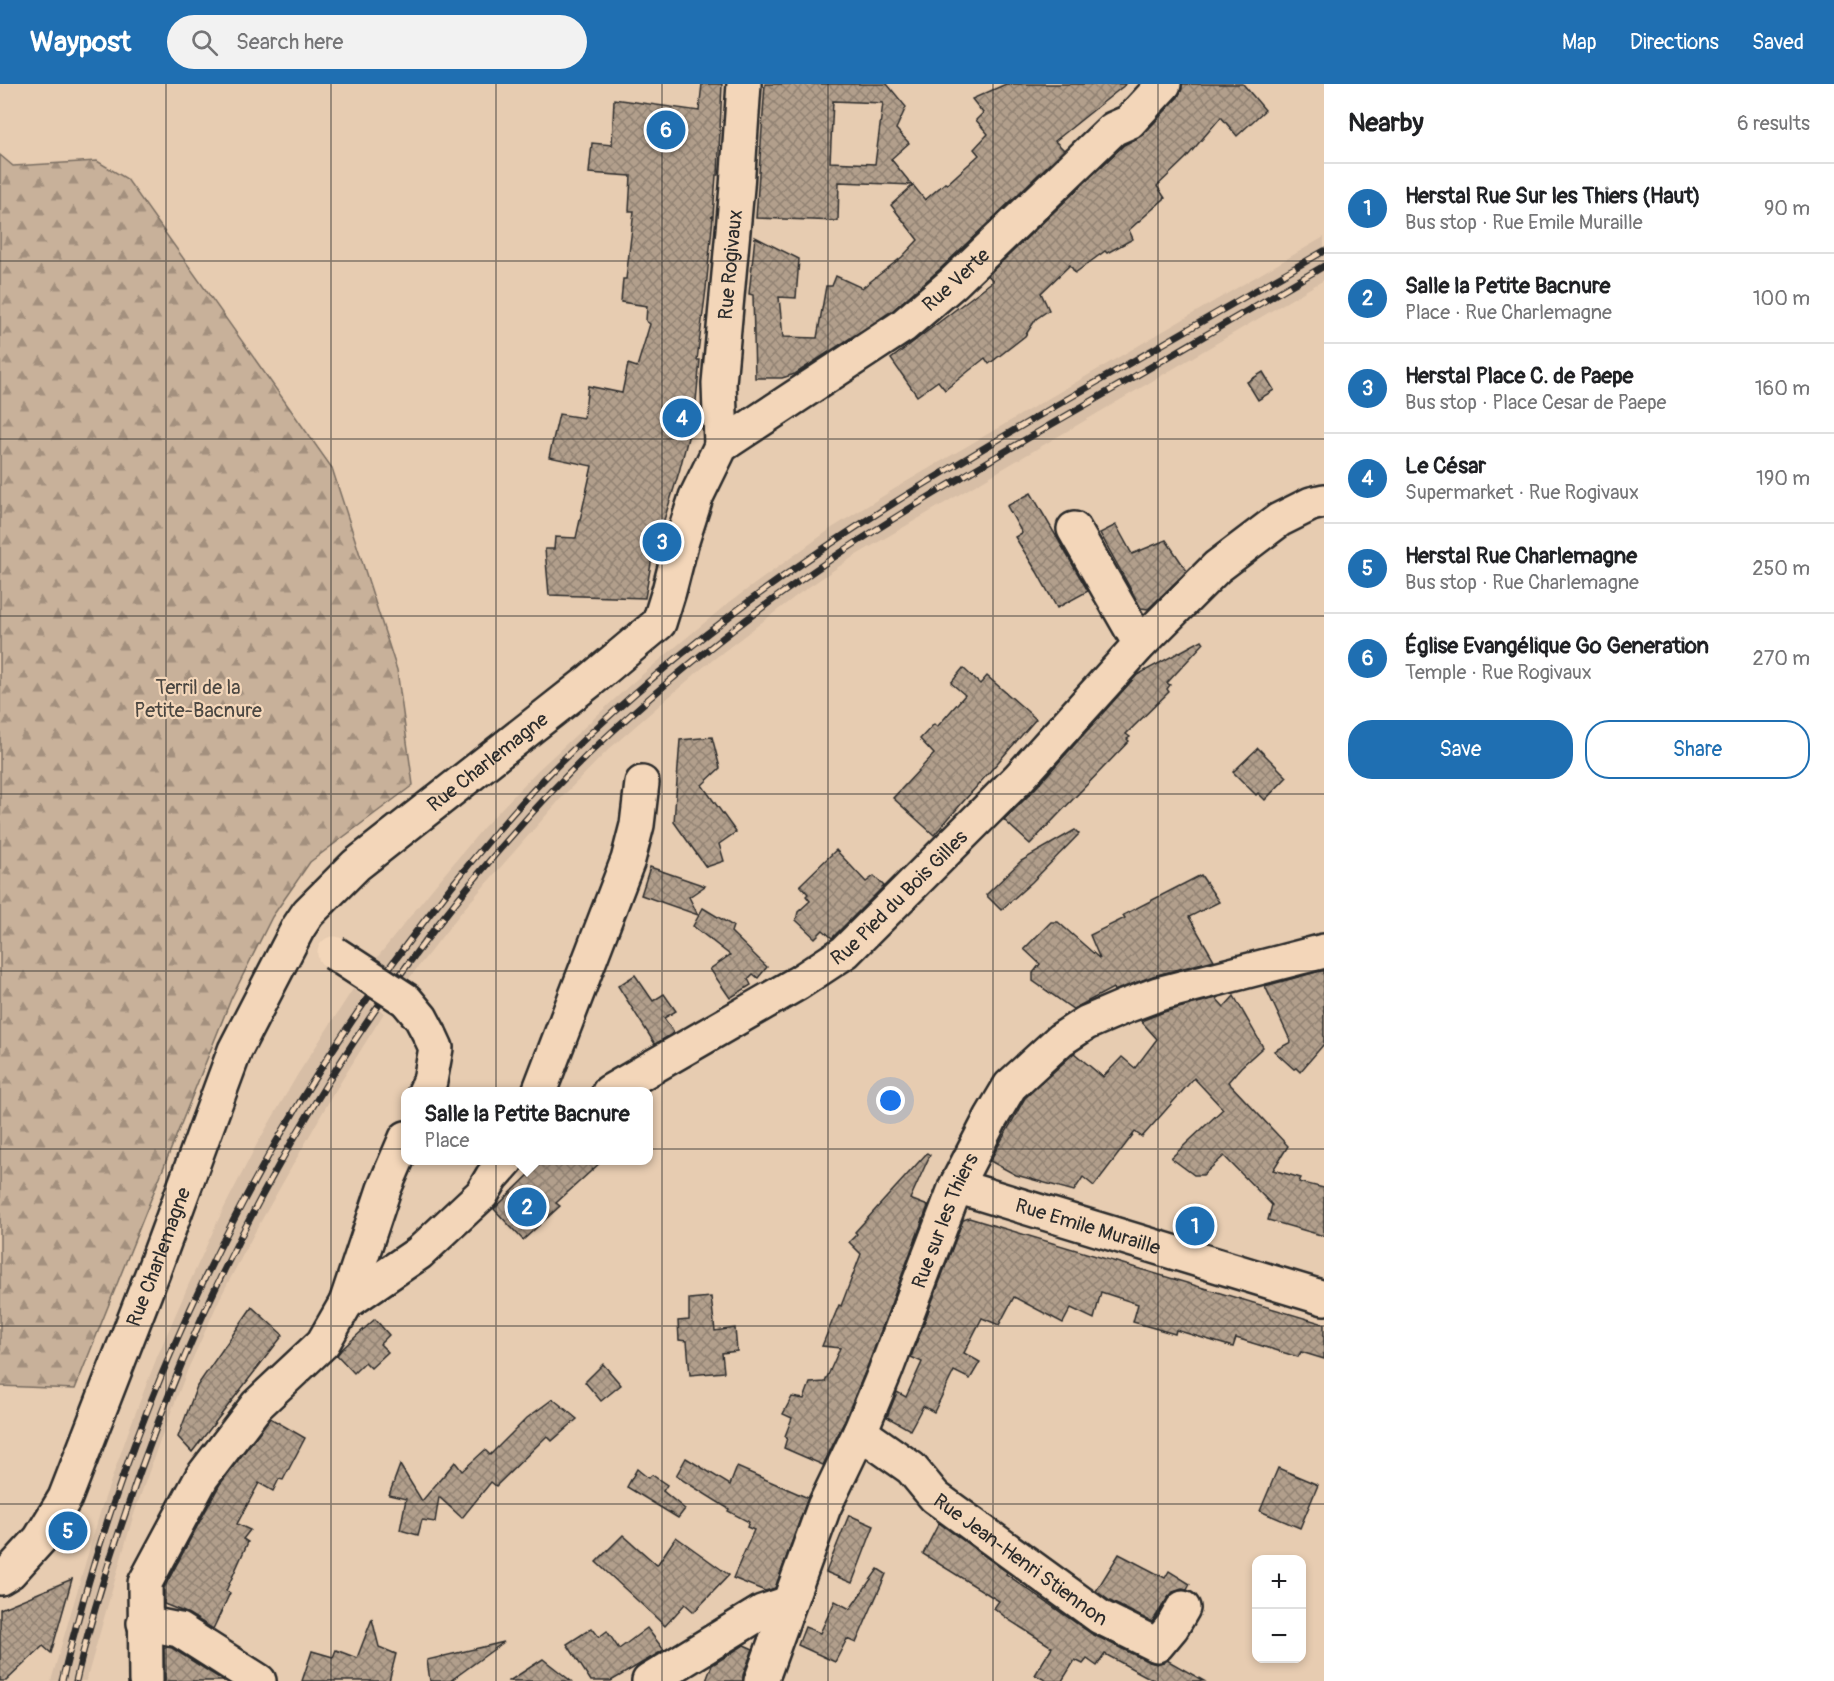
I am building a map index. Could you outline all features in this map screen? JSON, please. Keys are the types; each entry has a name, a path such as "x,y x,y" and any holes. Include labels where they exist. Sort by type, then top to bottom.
{"street":[{"name":"Rue Rogivaux","path":"721,446 718,401 744,84"},
{"name":"Rue Verte","path":"721,446 903,326 953,283 1113,129 1129,122 1164,84"},
{"path":"718,401 730,412 747,416 766,415"},
{"name":"Rue Charlemagne","path":"3,1577 40,1539 65,1498 153,1272 235,1050 298,928 308,913 356,865 572,695 659,623 696,497 721,446"},
{"name":"Rue Pied du Bois Gilles","path":"618,1087 798,983 845,952 1018,779 1140,644 1217,567 1279,520 1311,504 1324,501"},
{"path":"1074,529 1140,644"},
{"path":"541,1087 628,860 637,825 642,783"},
{"path":"298,928 406,1000 421,1018 436,1048 427,1087"},
{"name":"Rue sur les Thiers","path":"760,1681 824,1507 860,1432 885,1372 956,1186 1010,1086 1060,1040 1086,1023 1158,994 1324,951"},
{"path":"146,1681 145,1582 202,1477 257,1405 323,1343 346,1303 384,1189 401,1148"},
{"path":"346,1303 419,1253 482,1194 492,1177 503,1165"},
{"name":"Rue Emile Muraille","path":"956,1186 1324,1298"},
{"name":"Rue Jean-Henri Stiennon","path":"860,1432 911,1468 935,1497 1100,1617 1157,1645 1172,1627 1182,1608"},
{"path":"650,1681 762,1612 789,1603"},
{"path":"144,1623 179,1630 259,1681"}],"shaded area":[{"path":"1324,237 1324,280 853,557 800,593 701,669 608,750 564,795 463,910 407,981 376,959 483,828 537,771 631,684 727,604 832,528 904,483"},
{"path":"353,989 384,1013 332,1096 256,1230 220,1298 188,1369 133,1517 86,1681 51,1681 102,1506 157,1357 221,1214 257,1144 298,1074"}],"green space":[{"name":"Terril de la Petite-Bacnure","path":"0,155 13,166 97,161 127,179 332,468 397,670 413,785 310,862 272,917 231,999 75,1389 0,1386"}],"building":[{"path":"702,84 722,84 718,175 716,175 713,216 711,216 713,217 706,289 697,360 700,360 695,411 659,536 656,535 645,598 549,595 545,549 554,549 555,537 576,538 592,466 549,457 559,414 584,418 588,386 622,393 628,364 637,367 650,324 646,321 647,306 621,302 634,211 629,211 631,176 589,173 592,143 612,145 614,99 699,111"},
{"path":"765,84 887,84 906,107 896,129 909,143 891,159 912,185 839,182 838,221 756,218","holes":["833,101 883,103 875,164 830,162"]},
{"path":"1006,84 1126,84 1055,141 1064,150 940,269 892,311 795,374 782,378 755,378 753,295 749,294 755,237 799,259 796,298 779,297 783,337 817,338 826,286 832,286 836,276 862,288 902,257 918,240 891,205 913,185 925,200 979,155 974,149 988,134 976,120 983,113 972,99"},
{"path":"1182,84 1243,84 1265,110 1237,136 1221,117 1186,158 1157,186 1165,198 1129,230 1133,239 1107,253 1105,251 1075,273 1070,265 1041,293 1049,310 1036,319 1025,336 989,364 985,358 945,390 938,381 917,396 891,359 993,281 988,275 1124,145 1143,135 1178,97"},
{"path":"1263,372 1274,390 1258,400 1247,382"},
{"path":"1031,493 1088,591 1057,608 1015,537 1022,533 1007,506"},
{"path":"1116,525 1132,554 1166,540 1187,571 1148,609 1141,608 1100,533"},
{"path":"1202,640 1204,643 1167,683 1170,685 1167,689 1169,692 1126,734 1130,737 1127,739 1129,741 1030,844 1004,820 1137,675"},
{"path":"963,668 980,684 987,676 1036,719 934,835 893,798 934,754 920,739 934,724 937,727 965,695 951,683"},
{"path":"712,737 720,768 702,785 736,832 719,844 724,861 706,867 674,822 680,740"},
{"path":"1258,748 1287,777 1265,800 1258,793 1256,795 1233,772"},
{"path":"1075,830 1079,834 1001,910 986,895 1021,861"},
{"path":"836,850 866,882 874,876 884,886 832,938 823,930 815,938 796,920 798,912 810,901 806,896 808,894 800,885"},
{"path":"650,867 705,886 689,897 698,915 641,895"},
{"path":"1201,875 1219,902 1189,917 1214,960 1153,976 1114,991 1113,988 1073,1009 1033,981 1033,973 1040,964 1024,949 1051,922 1058,922 1100,959 1090,935 1125,918 1123,915"},
{"path":"703,908 733,926 731,932 767,967 758,978 753,974 748,979 751,985 730,998 710,969 730,955 693,926"},
{"path":"1324,970 1324,1044 1300,1072 1274,1051 1291,1042 1265,986"},
{"path":"635,975 653,1001 664,994 676,1011 664,1018 674,1033 655,1044 618,986"},
{"path":"1234,996 1263,1047 1228,1082 1288,1146 1273,1170 1301,1178 1299,1182 1324,1188 1324,1236 1268,1220 1272,1205 1224,1156 1203,1175 1194,1175 1171,1158 1223,1109 1194,1078 1142,1137 1135,1132 1094,1186 1083,1177 1074,1191 1016,1175 990,1161 1025,1098 1074,1053 1103,1077 1122,1057 1135,1068 1157,1039 1141,1021 1164,1012 1216,998 1224,1007"},
{"path":"927,1153 930,1155 910,1199 928,1206 868,1365 823,1465 784,1448 787,1438 785,1436 792,1418 783,1414 792,1397 804,1399 810,1383 825,1382 840,1348 822,1346 839,1305 841,1306 861,1254 849,1242 857,1234 855,1232"},
{"path":"539,1165 598,1165 556,1203 560,1206 523,1240 494,1209"},
{"path":"969,1218 1324,1324 1324,1359 1301,1352 1298,1357 1236,1338 1233,1347 1176,1330 1175,1334 1133,1322 1138,1304 1101,1292 1094,1319 1071,1308 1063,1323 1014,1297 999,1325 982,1318 964,1353 980,1362 970,1379 954,1371 934,1412 923,1406 910,1430 887,1417 897,1392 906,1397 922,1362 911,1357 963,1220"},
{"path":"711,1297 715,1331 735,1328 737,1351 722,1353 724,1372 690,1375 687,1341 679,1340 678,1321 689,1320 689,1299"},
{"path":"252,1307 283,1335 192,1452 178,1437 197,1386"},
{"path":"375,1319 389,1335 380,1344 388,1352 371,1368 365,1362 354,1373 337,1355"},
{"path":"603,1364 621,1385 601,1401 585,1382"},
{"path":"553,1399 577,1419 552,1441 547,1436 496,1486 491,1482 462,1518 439,1497 435,1522 422,1520 418,1535 400,1530 406,1499 389,1495 400,1465 422,1501 455,1462 462,1471 485,1450 490,1455 527,1418"},
{"path":"270,1418 305,1438 283,1480 279,1479 273,1491 259,1483 237,1524 250,1530 243,1539 248,1542 226,1591 230,1593 213,1629 189,1614 164,1604 164,1588 220,1484"},
{"path":"686,1458 730,1485 737,1467 808,1498 775,1588 765,1591 733,1578 754,1530 747,1527 749,1522 728,1511 729,1509 676,1476"},
{"path":"1278,1468 1318,1485 1300,1528 1260,1511"},
{"path":"637,1469 648,1478 652,1475 667,1485 663,1491 685,1509 678,1518 627,1487"},
{"path":"849,1515 874,1526 852,1583 826,1572"},
{"path":"939,1523 1007,1572 1006,1574 1092,1634 1149,1662 1157,1664 1167,1660 1204,1681 1155,1681 1105,1654 1097,1666 1087,1659 1083,1664 1075,1660 1062,1681 1047,1681 1035,1675 1052,1647 994,1608 999,1601 923,1554"},
{"path":"623,1535 657,1565 676,1537 729,1575 694,1612 685,1604 665,1626 596,1562"},
{"path":"1119,1554 1165,1578 1169,1571 1190,1584 1187,1590 1173,1592 1152,1622 1110,1601 1096,1591"},
{"path":"878,1569 886,1574 856,1643 847,1639 835,1662 798,1645 805,1627 820,1633 835,1601 850,1609"},
{"path":"72,1579 51,1653 43,1646 6,1681 0,1681 0,1609"},
{"path":"372,1619 379,1647 396,1654 389,1681 302,1681 312,1651 333,1657 336,1650 357,1658"},
{"path":"592,1628 599,1637 607,1631 619,1649 647,1628 664,1650 611,1681 591,1681 567,1644"},
{"path":"504,1642 450,1681 430,1681 427,1660"},
{"path":"744,1645 753,1649 743,1681 706,1681 712,1665"},
{"path":"167,1647 224,1681 165,1681 164,1649"},
{"path":"543,1659 571,1681 509,1681"}],"railway":[{"path":"62,1681 90,1578 123,1476 161,1376 205,1278 253,1183 307,1091 365,1001 443,897 514,812 566,757 635,693 731,615 810,558 974,454 1324,251"},
{"path":"76,1681 89,1629 139,1474 175,1380 216,1287 261,1197 311,1110 365,1025 424,943 487,864 575,767 620,725 690,664 775,598 852,545 931,496 1324,266"}],"place":[{"name":"Église Evangélique Go Generation","path":"666,130"},
{"name":"Le César","path":"682,418"},
{"name":"Herstal Place C. de Paepe","path":"662,542"},
{"name":"Salle la Petite Bacnure","path":"527,1207"},
{"name":"Herstal Rue Sur les Thiers (Haut)","path":"1195,1226"},
{"name":"Herstal Rue Charlemagne","path":"68,1531"}]}
